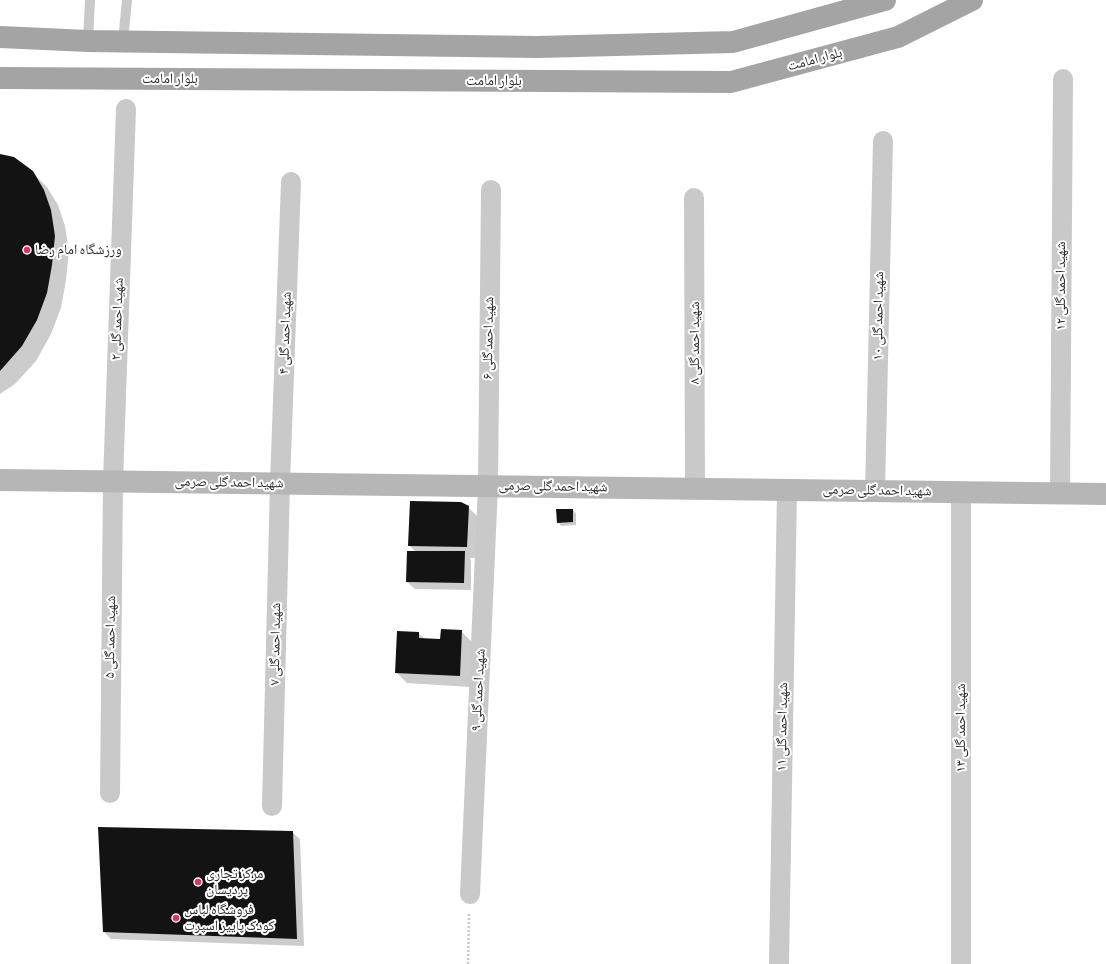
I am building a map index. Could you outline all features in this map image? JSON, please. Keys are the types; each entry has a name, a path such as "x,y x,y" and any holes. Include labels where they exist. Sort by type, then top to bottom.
{"main road":[{"path":"0,37 88,41 538,47 733,42 885,0"},
{"name":"بلوار امامت","path":"0,78 731,82 898,37 972,0"}],"street":[{"name":"شهید احمد گلی ۱۲","path":"1060,493 1063,79"},
{"name":"شهید احمد گلی ۲","path":"113,481 126,109"},
{"name":"شهید احمد گلی ۱۰","path":"875,491 883,141"},
{"name":"شهید احمد گلی ۴","path":"280,483 291,182"},
{"name":"شهید احمد گلی ۶","path":"488,486 491,190"},
{"name":"شهید احمد گلی ۸","path":"694,198 695,488"},
{"name":"شهید احمد گلی صرمی","path":"0,480 1106,494"},
{"name":"شهید احمد گلی ۵","path":"110,793 113,481"},
{"name":"شهید احمد گلی ۷","path":"272,806 280,483"},
{"name":"شهید احمد گلی ۹","path":"470,894 488,486"},
{"name":"شهید احمد گلی ۱۱","path":"779,964 787,489"},
{"name":"شهید احمد گلی ۱۳","path":"961,492 961,964"}],"lane":[{"path":"88,41 90,0"},
{"path":"122,41 127,0"}],"path":[{"path":"468,964 470,894"}],"building":[{"name":"ورزشگاه امام رضا","path":"0,154 14,157 33,171 44,190 51,210 55,236 47,293 37,320 22,346 0,371"},
{"path":"410,501 461,502 469,506 467,547 408,546"},
{"path":"556,509 573,509 573,522 557,523"},
{"path":"407,551 465,551 464,583 406,582"},
{"path":"441,629 462,630 460,676 395,673 397,631 419,632 419,638 440,639"},
{"name":"مرکز تجاری پردیسان","path":"98,827 293,831 297,939 103,932"}],"place":[{"name":"ورزشگاه امام رضا","path":"27,250"},
{"name":"مرکز تجاری پردیسان","path":"198,882"},
{"name":"فروشگاه لباس کودک پاییز اسپرت","path":"176,918"}]}
